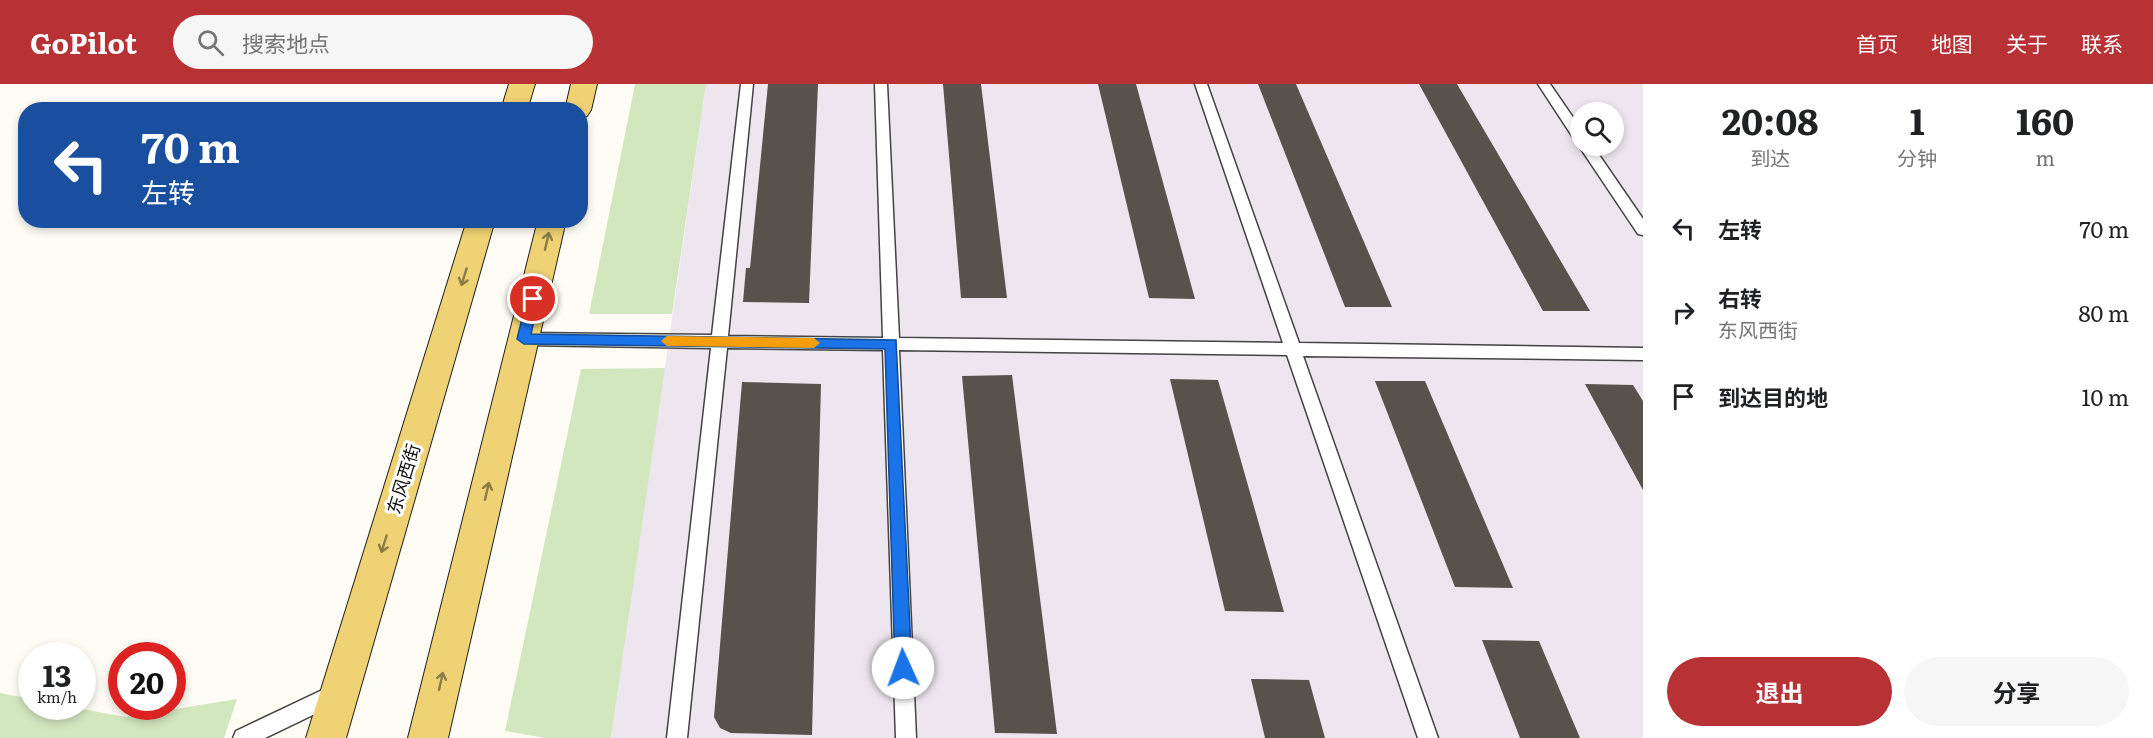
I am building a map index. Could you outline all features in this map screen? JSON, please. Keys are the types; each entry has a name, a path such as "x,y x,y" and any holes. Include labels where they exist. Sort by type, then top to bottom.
{"main road":[{"path":"516,102 522,84"},
{"path":"580,102 584,84"},
{"name":"东风西街","path":"326,738 479,228"},
{"path":"428,738 550,228"}],"lane":[{"path":"677,738 747,84"},
{"path":"881,84 906,738"},
{"path":"1201,84 1428,738"},
{"path":"1544,84 1570,122"},
{"path":"1593,156 1643,230"},
{"path":"524,339 1643,354"},
{"path":"243,738 340,691"}],"shaded area":[{"path":"706,84 1643,84 1643,738 611,738"}],"green space":[{"path":"635,84 706,84 672,314 589,314"},
{"path":"665,368 611,738 545,738 505,731 581,369"},
{"path":"0,693 18,696 18,720 96,720 96,712 108,714 108,720 186,720 186,707 237,699 224,738 0,738"}],"building":[{"path":"768,84 818,84 809,303 743,302 746,268 750,268"},
{"path":"943,84 981,84 1007,298 961,298"},
{"path":"1098,84 1136,84 1195,299 1149,298"},
{"path":"1258,84 1296,84 1392,307 1345,307"},
{"path":"1419,84 1457,84 1590,311 1543,311"},
{"path":"1012,375 1057,734 995,733 962,376"},
{"path":"1170,379 1218,380 1284,612 1225,611"},
{"path":"1375,381 1425,381 1513,588 1455,587"},
{"path":"742,382 821,384 812,735 731,733 720,728 714,717"},
{"path":"1585,384 1633,385 1643,401 1643,490"},
{"path":"1482,640 1539,641 1580,738 1520,738"},
{"path":"1251,679 1309,680 1325,738 1265,738"}],"slow traffic":[{"path":"667,341 814,343"}],"route":[{"path":"533,299 524,339 891,344 903,668"}]}
